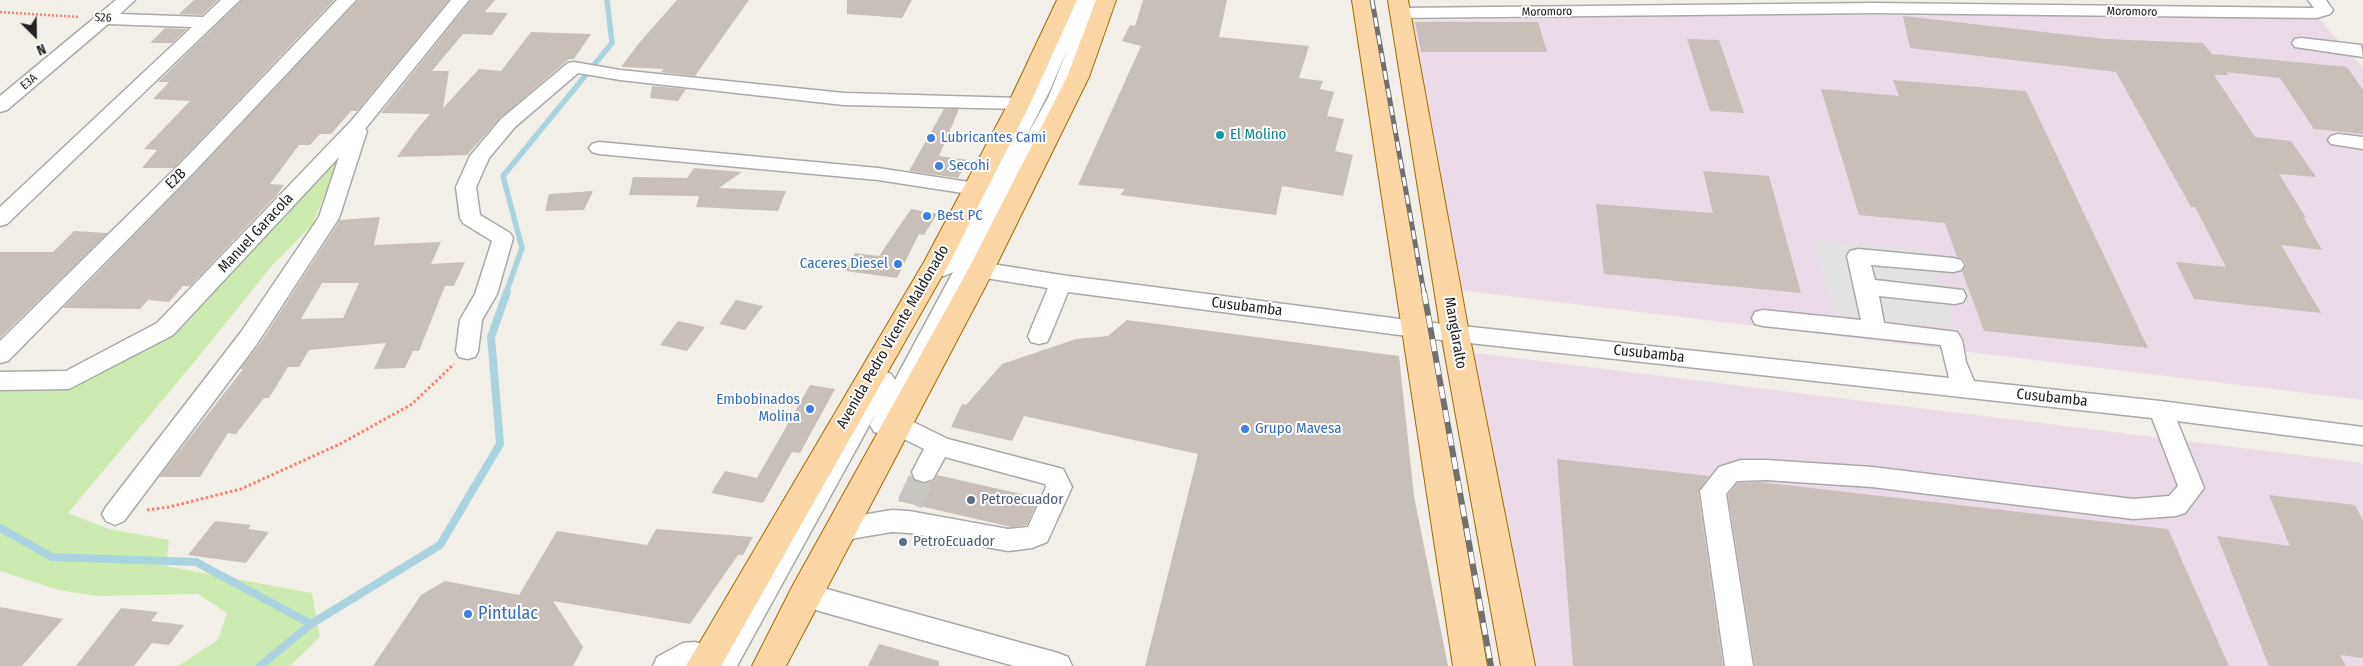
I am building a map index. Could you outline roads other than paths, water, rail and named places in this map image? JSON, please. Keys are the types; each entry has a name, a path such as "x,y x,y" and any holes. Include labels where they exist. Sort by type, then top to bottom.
{"main road":[{"name":"Avenida Pedro Vicente Maldonado","path":"769,666 897,424 958,265 975,189 1019,104 1067,0"},
{"name":"Avenida Pedro Vicente Maldonado","path":"711,663 958,265 1078,77 1106,0"},
{"path":"1362,0 1470,666"},
{"name":"Manglaralto","path":"1399,7 1455,333 1518,666"}],"street":[{"name":"E3A","path":"0,106 126,0"},
{"path":"0,219 231,0"},
{"name":"E2B","path":"0,355 196,159 347,0"},
{"name":"Manuel Garacola","path":"0,382 69,380 165,330 359,124 460,0"},
{"path":"752,666 958,265 1040,92 1080,0"},
{"path":"958,265 1058,96 1096,0"},
{"path":"2170,0 2183,13"},
{"name":"Moromoro","path":"1399,7 2031,5 2183,13 2317,12 2320,5"},
{"name":"S26","path":"104,19 207,22"},
{"path":"2301,43 2355,49 2363,52"},
{"path":"467,351 471,320 486,294 503,238 470,218 466,186 480,156 508,123 574,68 620,76 844,99 1019,104"},
{"path":"115,514 249,338 329,218 359,124"},
{"path":"2338,140 2363,143"},
{"path":"599,148 878,174 975,189"},
{"path":"1874,329 1858,256 1953,265"},
{"name":"Cusubamba","path":"958,265 1061,283 1415,329 2160,410 2363,436"},
{"path":"1039,336 1061,283"},
{"path":"1866,287 1955,296"},
{"path":"1763,318 1951,339 1965,389"},
{"path":"1739,666 1713,491 1728,474 1741,470 1766,470 1872,477 2133,509 2176,506 2191,488 2175,443 2160,410"},
{"path":"838,533 905,512 1008,540 1032,538 1038,534 1043,525 1059,487 1054,476 939,445 917,436 897,424"},
{"path":"924,472 939,445"},
{"path":"805,595 1058,666"},
{"path":"667,666 683,655 695,654 711,663"}],"waterway":[{"path":"506,293 522,248 503,176 612,43 607,0"},
{"path":"311,624 440,545 500,444 491,337 507,292"},
{"path":"0,528 52,557 196,562 311,624"},
{"path":"260,666 311,624"}],"tunnel":[{"path":"910,503 924,472"}],"railway":[{"path":"1372,0 1424,293"},
{"path":"1424,292 1491,666"}],"place":[{"name":"El Molino","path":"1220,135"},
{"name":"Lubricantes Cami","path":"931,138"},
{"name":"Secohi","path":"939,166"},
{"name":"Best PC","path":"927,216"},
{"name":"Caceres Diesel","path":"898,264"},
{"name":"Embobinados Molina","path":"810,409"},
{"name":"Grupo Mavesa","path":"1245,429"},
{"name":"Petroecuador","path":"971,500"},
{"name":"PetroEcuador","path":"903,542"},
{"name":"Pintulac","path":"468,614"}]}
